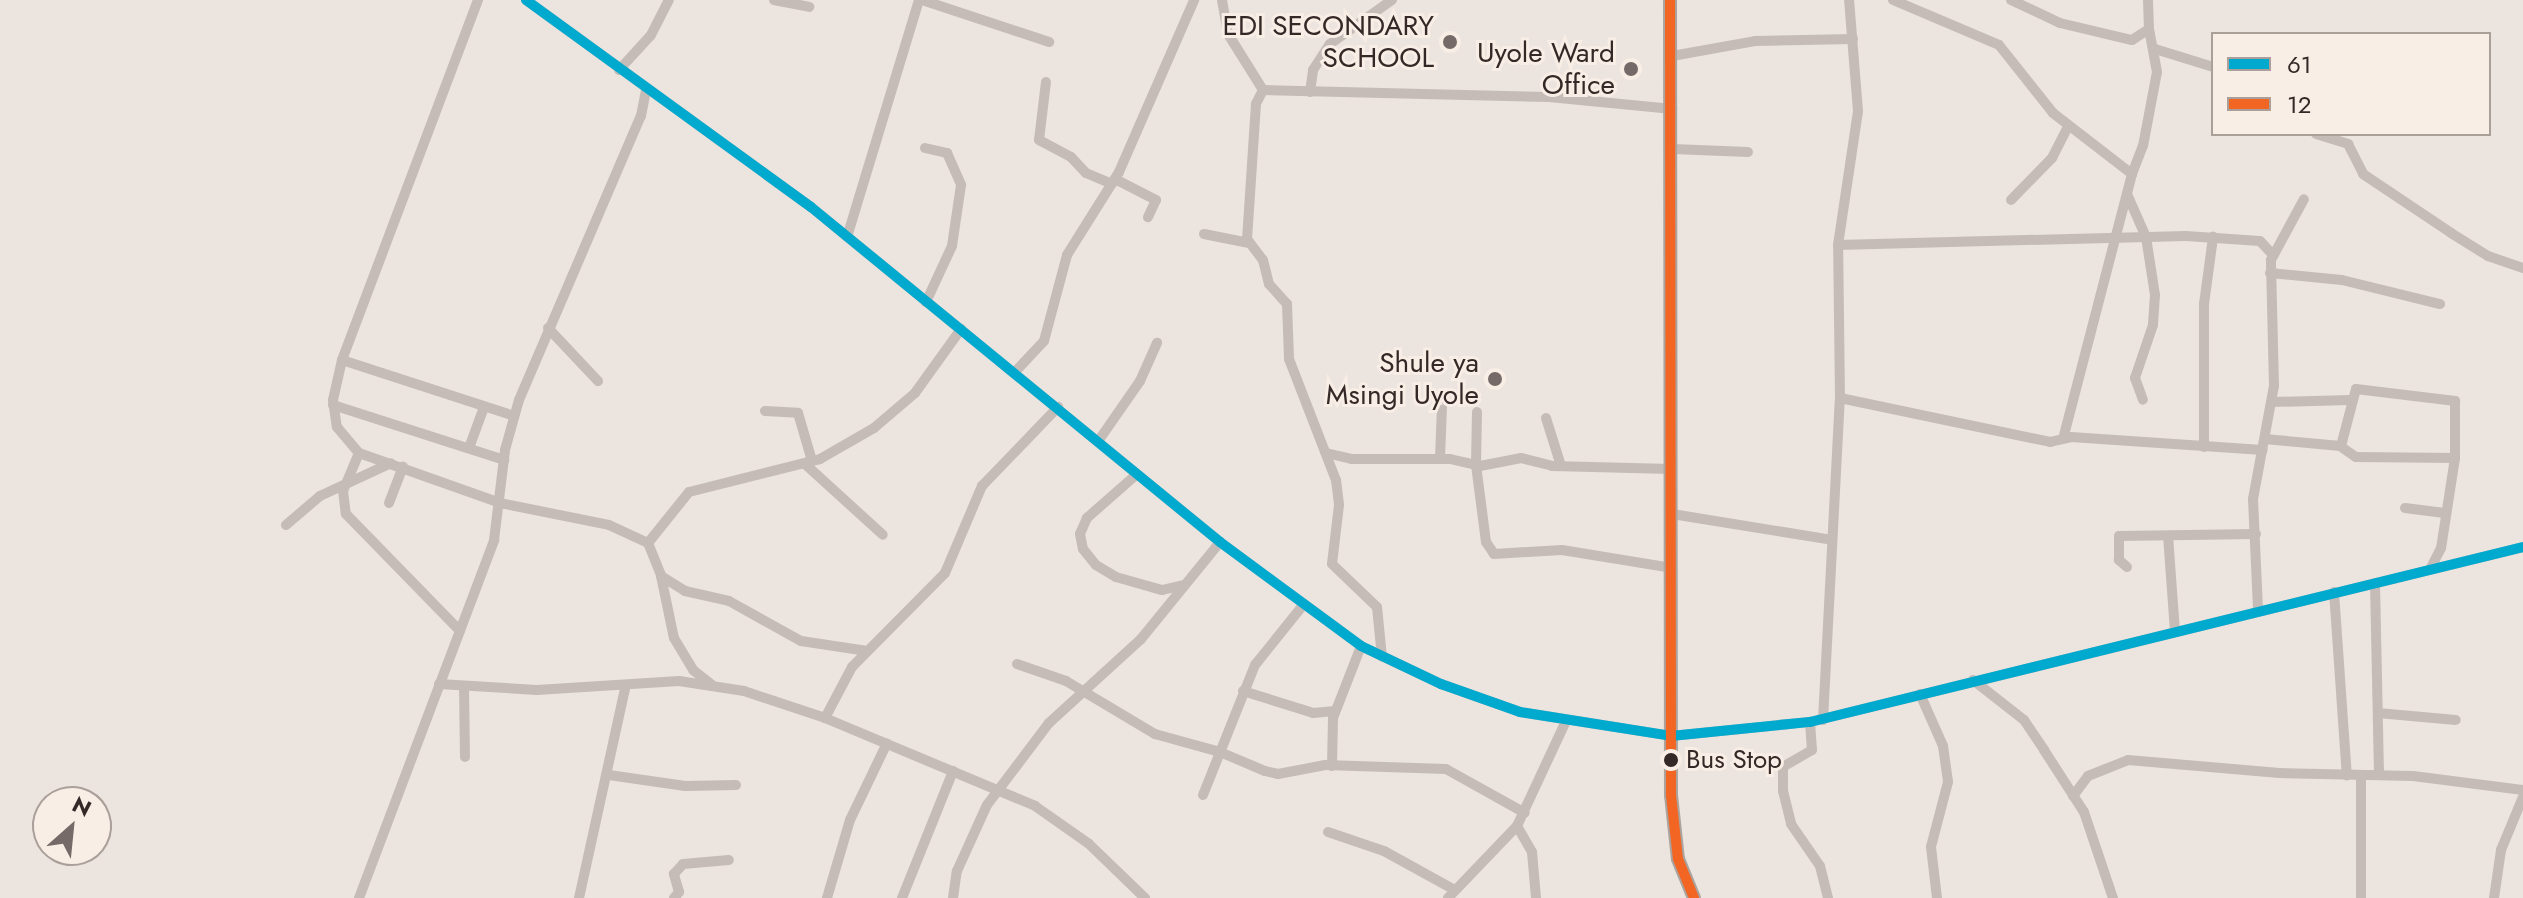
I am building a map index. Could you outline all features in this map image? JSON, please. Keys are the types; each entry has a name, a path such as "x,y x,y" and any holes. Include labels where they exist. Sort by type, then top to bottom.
{"highway":[{"path":"1670,0 1673,149 1671,736 1675,841 1694,898"}],"street":[{"path":"478,0 342,360 333,405 342,437 359,453 500,503 600,522 648,543 661,576 674,638 693,670 711,684"},
{"path":"526,0 847,237 1220,542 1361,646 1485,701 1566,721 1671,736 1810,722 2258,609 2523,547"},
{"path":"619,70 651,35 669,0"},
{"path":"774,0 809,7"},
{"path":"847,237 921,0 1049,42"},
{"path":"1014,373 1044,341 1067,255 1114,181 1194,0"},
{"path":"1222,0 1228,34 1263,90"},
{"path":"1310,92 1313,70 1330,44 1392,0"},
{"path":"1823,720 1840,398 1838,245 1858,111 1849,0"},
{"path":"1893,0 1999,45 2068,127 2132,174"},
{"path":"2011,0 2060,23 2132,40 2149,29"},
{"path":"2063,438 2154,90 2155,49 2149,29 2148,0"},
{"path":"1672,56 1731,43 1853,39"},
{"path":"2155,49 2211,66"},
{"path":"1046,82 1039,140 1071,157 1086,173 1114,181 1156,200 1148,217"},
{"path":"359,898 494,540 504,460 514,416 548,328 641,116 646,90"},
{"path":"1263,90 1549,97 1672,109"},
{"path":"1249,243 1256,104 1263,90"},
{"path":"2011,200 2052,158 2068,127"},
{"path":"2322,136 2348,144 2363,174 2461,240 2523,268"},
{"path":"925,148 947,153 961,185 952,246 926,302"},
{"path":"1673,149 1748,152"},
{"path":"2127,194 2146,237 2155,295 2153,325 2135,378 2143,400"},
{"path":"2258,609 2254,490 2272,402 2272,254 2304,199"},
{"path":"1204,234 1249,243 1263,260 1269,284 1287,304 1289,359 1334,471 1339,505 1332,564 1377,607 1382,657"},
{"path":"1838,245 2213,237 2260,241 2272,254"},
{"path":"2204,447 2204,304 2213,237"},
{"path":"2270,273 2342,280 2440,304"},
{"path":"548,328 598,381"},
{"path":"648,543 689,492 808,463 859,438 906,403 961,329"},
{"path":"1099,440 1140,381 1157,343"},
{"path":"342,360 514,416"},
{"path":"2340,446 2350,400 2356,389 2453,399 2458,408 2455,458 2441,548 2431,568"},
{"path":"1840,398 2050,442 2063,438 2204,447 2264,444 2340,446 2352,457 2455,458"},
{"path":"2272,402 2350,400"},
{"path":"333,405 504,460"},
{"path":"1440,458 1442,405"},
{"path":"469,448 484,407"},
{"path":"825,718 847,675 867,651 937,583 982,486 1058,407"},
{"path":"765,411 798,413 808,463 883,535"},
{"path":"1477,412 1476,465 1486,542 1494,554 1562,550 1672,568"},
{"path":"1546,418 1561,466"},
{"path":"1324,452 1351,459 1440,458 1476,465 1521,458 1561,466 1671,469"},
{"path":"359,453 345,486 343,507 350,521 384,548 443,619 460,631"},
{"path":"286,525 320,496 391,463"},
{"path":"389,503 403,467"},
{"path":"1137,474 1087,518 1080,534 1083,549 1096,565 1116,577 1162,590 1184,585"},
{"path":"2405,508 2445,513"},
{"path":"1672,514 1832,540"},
{"path":"2127,567 2119,560 2118,536 2256,534"},
{"path":"2168,536 2175,631"},
{"path":"953,898 971,836 1049,723 1131,649 1220,542"},
{"path":"661,576 685,591 729,601 801,641 867,651"},
{"path":"2375,583 2379,775"},
{"path":"2334,592 2347,776"},
{"path":"1203,795 1243,691 1261,656 1304,604"},
{"path":"1332,766 1335,711 1361,646"},
{"path":"1017,664 1082,692 1155,734 1220,752 1278,774 1332,766 1446,769 1525,813"},
{"path":"1973,680 2026,723 2084,812 2113,898"},
{"path":"439,684 537,690 711,684 825,718 1001,790 1070,829 1140,897"},
{"path":"579,898 609,775 626,685"},
{"path":"464,687 465,757"},
{"path":"1243,691 1313,713 1335,711"},
{"path":"1920,694 1943,746 1948,782 1931,847 1937,898"},
{"path":"2378,713 2456,720"},
{"path":"1328,832 1384,851 1451,894 1517,826 1566,721"},
{"path":"1810,722 1812,750 1783,767 1783,791 1791,824 1820,866 1828,898"},
{"path":"827,898 850,820 887,743"},
{"path":"2073,796 2088,776 2122,760 2347,776 2379,775 2523,790"},
{"path":"902,898 953,771"},
{"path":"609,775 685,786 736,785"},
{"path":"2361,776 2361,898"},
{"path":"2494,898 2498,863 2523,797"},
{"path":"1517,826 1532,852 1536,898"},
{"path":"674,898 679,892 674,874 683,864 729,860"}],"transit line":[{"name":"61","path":"526,0 811,207 1220,542 1361,646 1441,684 1520,712 1671,736 1810,722 2523,547"},
{"name":"12","path":"1670,0 1671,795 1678,859 1694,898"}],"place":[{"name":"EDI SECONDARY SCHOOL","path":"1450,42"},
{"name":"Uyole Ward Office","path":"1631,69"},
{"name":"Shule ya Msingi Uyole","path":"1495,379"},
{"name":"Bus Stop","path":"1671,760"}]}
